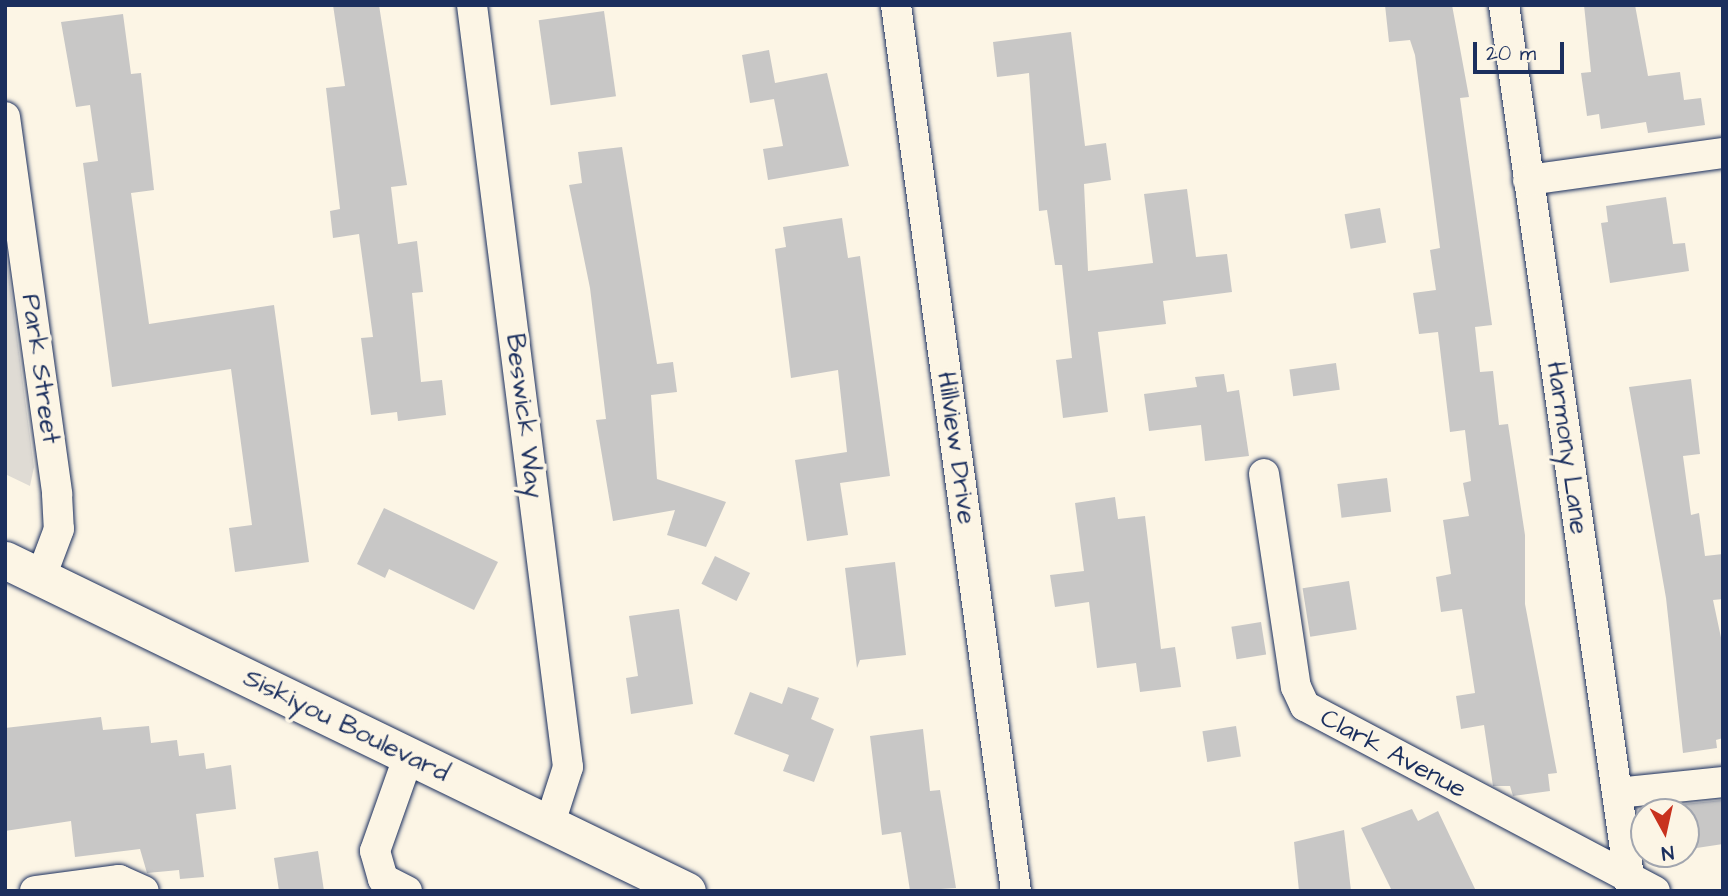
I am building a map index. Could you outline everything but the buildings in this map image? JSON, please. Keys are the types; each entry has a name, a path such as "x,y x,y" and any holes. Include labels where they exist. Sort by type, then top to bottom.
{"main road":[{"name":"Siskiyou Boulevard","path":"5,560 408,758 550,823 682,890"}],"street":[{"name":"Beswick Way","path":"472,5 568,767 550,823"},
{"name":"Hillview Drive","path":"896,5 1016,891"},
{"name":"Harmony Lane","path":"1504,5 1617,793 1638,886"},
{"name":"Park Street","path":"5,117 57,494 59,529 41,577"},
{"path":"1528,180 1723,153"},
{"name":"Clark Avenue","path":"1264,474 1296,687 1306,706 1638,886"},
{"path":"391,887 375,851 408,758"},
{"path":"1617,793 1723,782"},
{"path":"35,891 119,880 144,891"}],"shaded area":[{"path":"5,246 34,467 30,486 5,474"}]}
